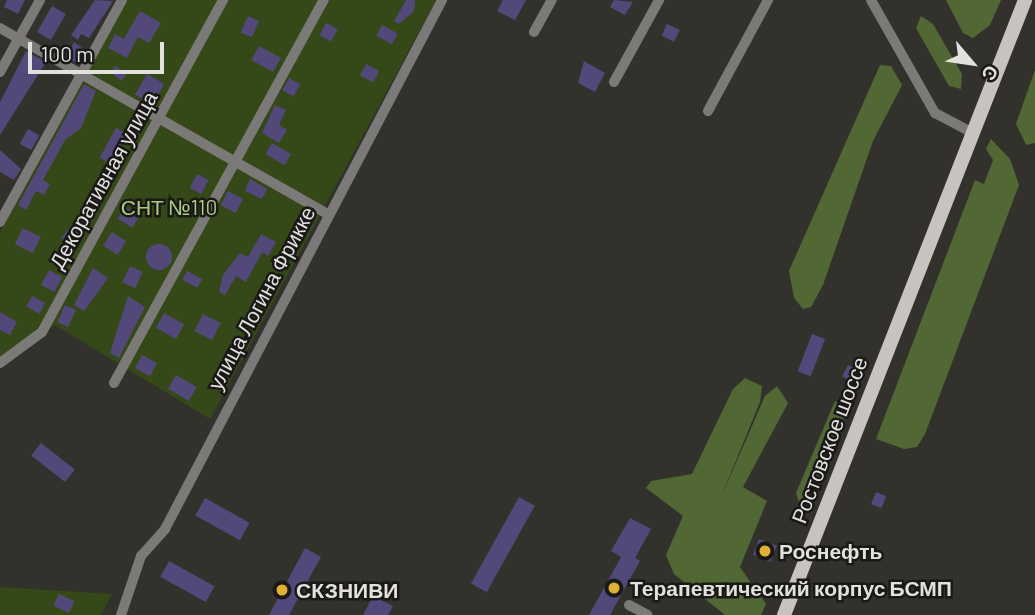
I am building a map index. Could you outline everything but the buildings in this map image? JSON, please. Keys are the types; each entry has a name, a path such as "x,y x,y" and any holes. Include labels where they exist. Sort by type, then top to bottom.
{"main road":[{"path":"916,282 1025,0"},
{"path":"916,282 979,115"},
{"name":"Ростовское шоссе","path":"783,615 916,282"},
{"name":"Ростовское шоссе","path":"792,615 916,282"}],"street":[{"path":"0,72 40,0"},
{"path":"0,222 122,0"},
{"name":"Декоративная улица","path":"0,363 42,332 223,0"},
{"path":"114,383 324,0"},
{"name":"улица Логина Фрикке","path":"121,615 141,556 165,529 327,214 442,0"},
{"path":"534,32 552,0"},
{"path":"614,82 659,0"},
{"path":"708,111 768,0"},
{"path":"871,0 935,113 971,132"},
{"path":"0,28 327,214"},
{"path":"629,605 648,615"}],"green space":[{"name":"СНТ №110","path":"127,0 436,0 210,419 55,325 0,362 0,232"},
{"path":"946,0 1001,0 990,25 973,38 963,33"},
{"path":"921,16 933,24 962,74 961,89 949,86 916,28"},
{"path":"880,65 891,66 902,85 873,141 823,285 811,307 803,309 794,298 789,271"},
{"path":"1035,70 1035,143 1026,145 1016,124"},
{"path":"991,139 1010,159 1019,185 925,434 917,447 904,449 876,439 975,180 984,184 993,160 986,149"},
{"path":"745,378 762,386 760,402 719,502 765,396 777,386 788,403 743,487 767,501 740,567 766,604 761,615 725,615 674,574 666,555 683,516 646,488 651,481 692,474 733,389"},
{"path":"835,401 847,408 845,415 814,499 800,506 796,493"},
{"path":"0,587 112,594 101,615 0,615"}],"place":[{"name":"Роснефть","path":"765,551"},
{"name":"Терапевтический корпус БСМП","path":"614,588"},
{"name":"СКЗНИВИ","path":"282,590"}]}
